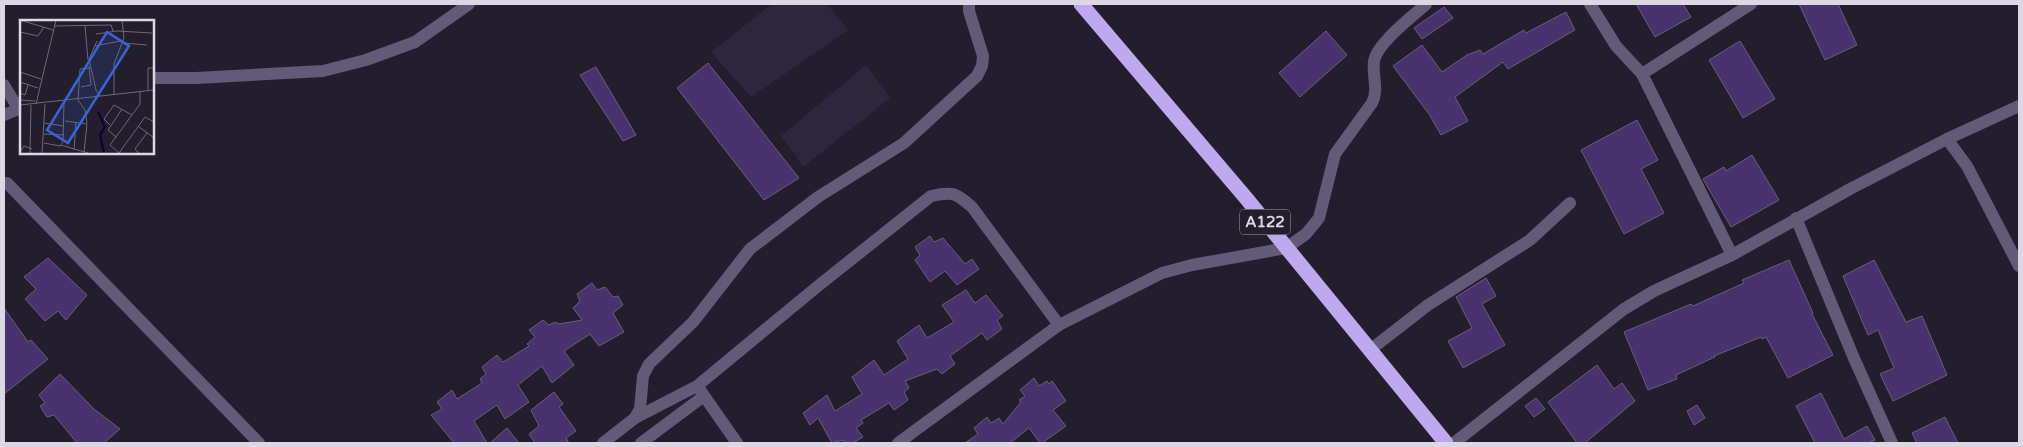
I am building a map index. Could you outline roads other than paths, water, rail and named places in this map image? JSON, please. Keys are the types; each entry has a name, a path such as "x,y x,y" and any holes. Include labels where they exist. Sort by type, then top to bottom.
{"highway":[{"name":"A122","path":"1081,4 1286,248 1446,443"}],"street":[{"path":"154,78 206,78 332,69 366,60 415,42 469,4"},
{"path":"635,418 640,409 643,376 649,364 693,322 750,249 818,197 904,143 977,76 982,66 983,56 969,11 969,4"},
{"path":"898,443 1059,325 1162,273 1192,265 1286,248 1306,234 1319,218 1335,154 1376,95 1374,62 1377,52 1388,39 1426,4"},
{"path":"1590,4 1616,46 1642,74 1732,255"},
{"path":"1642,74 1751,4"},
{"path":"4,85 20,108 4,114"},
{"path":"1454,443 1624,309 1654,291 1732,255 1796,218 1947,139 2019,106"},
{"path":"1947,139 1967,166 2019,266"},
{"path":"7,183 259,443"},
{"path":"641,443 818,286 931,196 946,192 957,194 972,207 1059,325"},
{"path":"1370,350 1428,305 1530,240 1570,203"},
{"path":"1796,218 1852,356 1892,443"},
{"path":"603,443 635,418 701,391"},
{"path":"701,391 737,443"}]}
